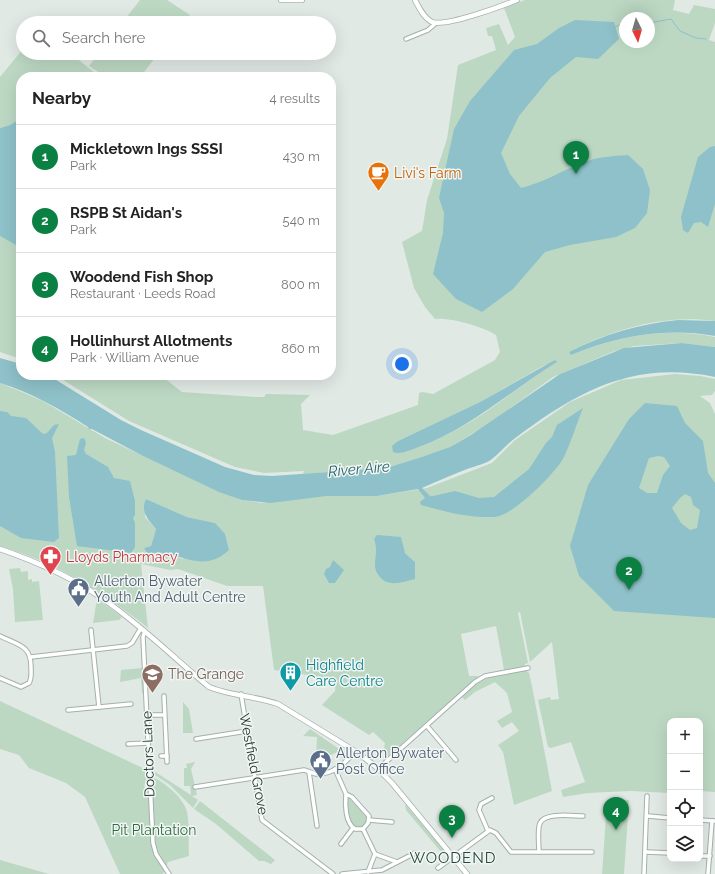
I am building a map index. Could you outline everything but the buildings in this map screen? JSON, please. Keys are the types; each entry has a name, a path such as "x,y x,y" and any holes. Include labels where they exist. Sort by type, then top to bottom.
{"street":[{"path":"281,0 302,0"},
{"path":"416,0 427,18 436,23 449,22 517,0"},
{"path":"406,39 428,30 436,23"},
{"path":"0,549 55,570 105,600 143,629 209,687 262,698 278,704 355,752 378,769 392,783 467,874"},
{"path":"31,657 127,646 132,643 143,629"},
{"name":"Doctors Lane","path":"143,629 153,843 156,854 169,874"},
{"path":"91,630 99,707"},
{"path":"0,636 26,649 31,657 31,680 27,685 17,686 0,678"},
{"path":"378,769 480,678 528,668"},
{"name":"Westfield Grove","path":"241,694 262,820 333,874"},
{"path":"164,696 164,715 167,733 167,762"},
{"path":"68,710 131,704"},
{"path":"146,715 164,715"},
{"path":"427,726 456,760"},
{"path":"196,739 247,731"},
{"path":"128,744 148,743"},
{"path":"195,788 304,770 321,774 346,763 355,752"},
{"path":"161,756 167,756"},
{"path":"335,769 346,794 348,822 353,828 363,829"},
{"path":"309,772 317,826"},
{"path":"346,794 367,813 369,820 363,829"},
{"path":"644,874 648,816 647,796"},
{"path":"488,831 479,810 481,804 492,798"},
{"path":"539,852 539,825 544,818 549,816 583,816"},
{"path":"648,816 667,818"},
{"path":"369,820 392,822"},
{"path":"703,820 714,821 708,874"},
{"path":"341,844 353,828"},
{"path":"363,829 375,854 397,862"},
{"path":"438,868 488,831 494,831 511,852 592,852"},
{"path":"646,852 667,853"},
{"path":"342,874 382,870 415,853"},
{"path":"368,872 375,854"},
{"path":"703,856 715,855"}],"green space":[{"path":"140,0 167,0 190,15 189,16 127,16"},
{"path":"525,0 675,0 673,10 689,14 694,5 715,9 715,23 709,40 715,42 715,321 696,319 677,320 640,325 604,336 569,352 571,355 624,338 659,333 696,334 715,337 715,347 682,343 634,346 612,352 553,377 487,425 450,447 436,453 386,468 303,474 304,471 264,473 235,467 129,421 63,380 166,380 182,392 256,397 264,397 266,394 310,395 301,404 303,430 333,435 418,405 419,393 422,392 433,394 495,360 500,352 496,335 467,323 435,319 425,307 414,288 402,242 422,231 427,200 447,139 458,65 496,50 492,36 488,36 486,28 499,24 508,45 515,37 504,8","holes":["557,362 486,412 462,427 438,439 399,453 398,441 480,402 543,366"]},
{"path":"16,58 16,60 79,60 94,72 16,72 16,121 0,128 0,77"},
{"path":"94,60 153,60 144,72 98,72 89,66"},
{"path":"0,236 16,245 16,357 0,352"},
{"path":"675,374 715,379 715,391 712,395 700,396 710,403 715,414 715,792 703,791 703,718 667,718 667,793 630,791 588,793 563,797 561,790 585,782 571,742 551,748 548,747 538,700 550,697 551,700 559,699 552,642 530,662 520,612 518,613 528,663 525,664 525,667 504,670 496,626 461,634 469,676 479,676 388,756 384,748 385,743 373,732 369,735 322,705 335,691 336,679 274,670 263,586 227,586 178,569 170,570 141,564 148,628 96,590 59,569 40,560 0,546 0,383 43,401 105,438 207,486 242,500 262,503 327,496 377,496 427,488 492,463 515,440 570,402 621,380","holes":["146,499 187,517 215,523 183,559 168,553 147,553 144,548 151,546 156,529 145,517","374,539 405,553 415,562 382,579 375,569 378,550"]},
{"path":"20,568 21,572 28,571 28,580 32,579 32,582 39,581 43,620 15,622 13,589 9,569"},
{"path":"97,599 122,617 119,620 93,623"},
{"path":"142,668 144,693 142,693 141,678 120,682 121,670"},
{"path":"525,670 529,673 532,686 552,791 514,805 503,752 498,745 519,731 512,722 502,728 497,721 512,712 507,693 495,682 475,692 465,700 461,696 476,684 491,677"},
{"name":"Pit Plantation","path":"0,701 145,769 146,753 148,774 144,787 150,790 150,776 155,778 173,791 185,807 188,823 189,856 168,862 163,874 120,874 85,797 66,783 29,768 19,755 0,749"},
{"path":"183,702 189,709 193,733 183,733"},
{"path":"310,729 348,755 344,761 338,752 318,760 316,758 317,737 303,736"},
{"path":"195,762 191,769 197,795 192,796 198,800 193,808 170,785 152,773 152,770 191,795 190,786 184,786 184,768 187,768 186,764"},
{"path":"349,798 367,817 366,825 361,828 353,826 350,822 347,801"},
{"path":"629,800 624,874 602,874 607,801"},
{"path":"200,801 275,860 271,864 264,861 259,861 216,824 194,809"},
{"path":"405,804 444,850 441,852 406,810"},
{"path":"0,860 49,874 0,874"}],"water":[{"path":"575,20 614,22 619,39 598,59 576,57 550,78 519,116 501,153 510,174 521,188 537,183 593,159 628,155 643,169 650,190 647,213 635,228 616,237 570,245 545,252 513,289 482,312 456,299 433,274 443,233 444,213 439,198 454,129 470,101 514,50 537,44 559,28"},
{"path":"16,121 16,245 0,236 0,128"},
{"path":"715,146 715,204 708,227 701,222 694,223 688,233 683,230 681,217 698,157 710,147"},
{"path":"678,320 715,321 715,336 678,332 660,333 624,338 588,348 571,355 569,352 609,335 635,327"},
{"path":"682,343 715,347 715,377 685,373 658,373 632,376 608,384 584,394 538,422 514,439 490,461 422,488 430,496 455,491 479,498 494,497 529,469 546,443 552,437 557,425 583,408 566,453 558,466 533,493 522,502 503,515 495,517 467,515 421,505 420,502 425,498 418,489 377,496 327,496 270,503 242,500 219,492 143,456 92,429 89,429 77,420 46,402 0,383 0,358 16,363 16,380 56,380 121,420 141,430 225,467 254,475 272,476 386,468 450,447 471,435 560,374 624,348"},
{"path":"555,360 557,362 489,409 454,431 408,451 402,453 393,452 392,446 398,441 480,402"},
{"path":"645,403 677,406 685,423 703,441 708,473 715,483 715,618 614,611 579,576 570,546 588,485 629,419","holes":["658,456 664,457 670,466 663,475 657,493 647,493 639,488 649,458","685,494 691,497 693,505 700,510 697,528 690,530 681,523 672,508"]},
{"path":"0,411 7,412 11,416 26,418 43,434 47,433 54,425 59,424 52,438 55,452 59,538 54,542 21,538 0,526"},
{"path":"84,438 86,443 84,450 86,454 108,467 114,478 130,481 135,501 135,515 133,518 135,523 135,547 131,553 77,546 69,497 67,456 76,455 80,439"},
{"path":"146,499 187,517 215,523 225,534 229,550 221,556 207,561 193,560 164,553 147,553 144,548 151,546 156,529 144,512 144,504"},
{"path":"377,535 401,537 405,553 415,562 415,579 401,583 391,583 383,580 379,576 375,567 376,550 374,539"},
{"path":"333,560 344,570 335,583 329,583 324,574 326,569 330,567"}],"waterway":[{"path":"655,22 671,19 680,31 696,38 706,39"},
{"path":"615,27 619,25"}],"place":[{"name":"Mickletown Ings SSSI","path":"576,174"},
{"name":"Livi's Farm","path":"379,192"},
{"name":"Lloyds Pharmacy","path":"50,576"},
{"name":"RSPB St Aidan's","path":"629,590"},
{"name":"Allerton Bywater Youth And Adult Centre","path":"79,608"},
{"name":"Highfield Care Centre","path":"291,692"},
{"name":"The Grange","path":"152,694"},
{"name":"Allerton Bywater Post Office","path":"321,780"},
{"name":"Hollinhurst Allotments","path":"616,830"},
{"name":"Woodend Fish Shop","path":"452,838"}],"district":[{"name":"WOODEND","path":"453,858"}],"water label":[{"name":"River Aire","path":"359,469"}]}
